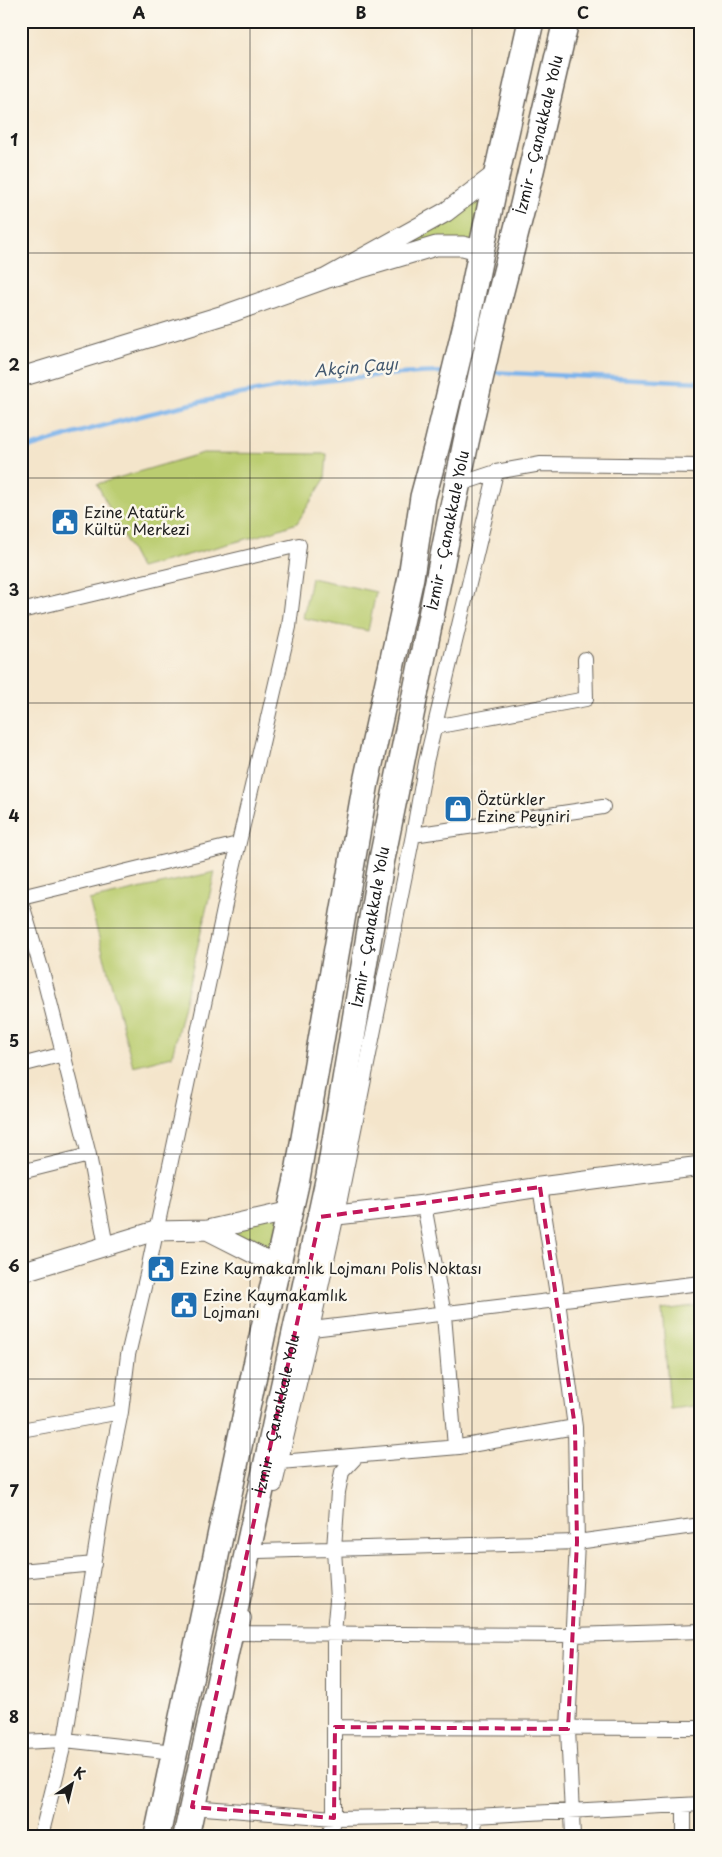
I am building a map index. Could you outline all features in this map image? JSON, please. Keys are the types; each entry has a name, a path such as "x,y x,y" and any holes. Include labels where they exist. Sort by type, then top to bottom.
{"highway":[{"name":"İzmir - Çanakkale Yolu","path":"157,1836 291,1211 366,782 411,578 423,498 468,316 497,173 531,21"},
{"name":"İzmir - Çanakkale Yolu","path":"186,1836 328,1215 329,1176 382,864 457,486 493,322 523,205 566,21"}],"main road":[{"path":"325,279 446,212 497,173"},
{"path":"21,377 230,313 325,279 436,246 463,246 482,251"},
{"path":"328,1215 424,1205 540,1187 701,1166"},
{"path":"21,1272 155,1231 207,1230 291,1211"},
{"path":"207,1230 278,1266"}],"street":[{"path":"457,486 496,472 541,464 701,466"},
{"path":"496,472 426,762 413,835 328,1215 312,1329 240,1633 573,1635 701,1631"},
{"path":"21,611 299,545 289,627 238,844 148,1270 128,1355 121,1412 105,1492 65,1740 41,1836"},
{"path":"434,727 586,699 585,659"},
{"path":"413,835 603,807"},
{"path":"21,897 238,844"},
{"path":"21,901 64,1054 89,1156 106,1246"},
{"path":"21,1065 64,1054"},
{"path":"21,1172 89,1156"},
{"path":"540,1187 575,1427 577,1542 568,1729 572,1836"},
{"path":"424,1205 444,1315 455,1448"},
{"path":"312,1329 444,1315 701,1283"},
{"path":"21,1430 121,1412"},
{"path":"280,1462 455,1448 575,1427"},
{"path":"329,1836 334,1818 334,1633 336,1600 334,1549 338,1492 342,1472 357,1456"},
{"path":"259,1551 577,1542 701,1525"},
{"path":"21,1571 94,1564"},
{"path":"335,1728 701,1728"},
{"path":"21,1742 65,1740 174,1752"},
{"path":"192,1807 334,1818 475,1816 701,1804"},
{"path":"684,1806 684,1836"},
{"path":"474,1836 475,1816"}],"highlighted area":[{"path":"540,1187 575,1427 577,1542 568,1729 335,1727 334,1818 192,1807 320,1217"}],"green space":[{"path":"497,173 482,251 463,246 325,279"},
{"path":"203,453 327,454 325,479 297,523 265,534 140,568 97,484"},
{"path":"311,578 376,592 368,631 303,618"},
{"path":"215,872 172,1056 133,1066 89,900"},
{"path":"291,1211 278,1266 207,1230"},
{"path":"701,1305 701,1405 670,1409 662,1310"}],"waterway":[{"name":"Akçin Çayı","path":"21,450 73,434 178,407 284,386 392,374 446,372"},
{"name":"Akçin Çayı","path":"489,372 701,382"}],"place":[{"name":"Ezine Atatürk Kültür Merkezi","path":"65,522"},
{"name":"Öztürkler Ezine Peyniri","path":"458,809"},
{"name":"Ezine Kaymakamlık Lojmanı Polis Noktası","path":"161,1269"},
{"name":"Ezine Kaymakamlık Lojmanı","path":"184,1305"}]}
